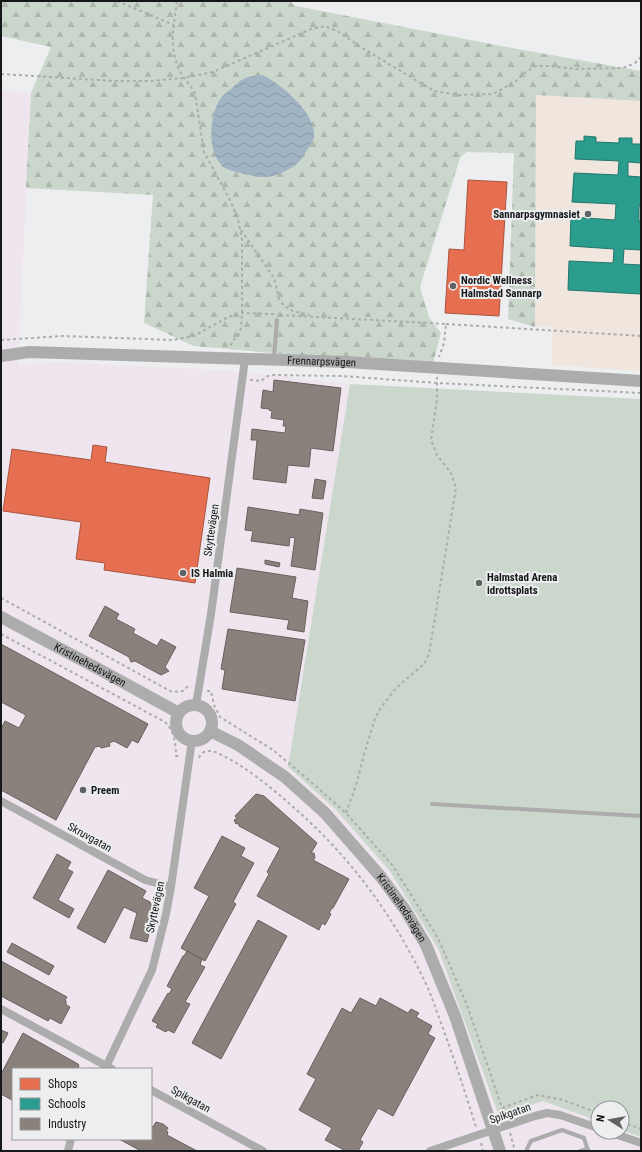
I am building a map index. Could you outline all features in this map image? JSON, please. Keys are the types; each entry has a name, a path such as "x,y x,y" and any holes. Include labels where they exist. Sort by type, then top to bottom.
{"street":[{"name":"Frennarpsvägen","path":"1,356 30,352 347,362 641,381"},
{"name":"Skyttevägen","path":"196,705 244,358"},
{"name":"Kristinehedsvägen","path":"1,617 178,713"},
{"path":"196,705 204,708 209,713 212,723 210,731 205,736 201,739 192,740 183,737 177,729 176,720 178,713 186,706 196,705"},
{"name":"Kristinehedsvägen","path":"210,731 238,745 285,777 325,813 381,877 406,911 426,945 455,1016 500,1151"},
{"name":"Skyttevägen","path":"108,1068 152,970 171,887 192,740"},
{"name":"Skruvgatan","path":"1,801 145,880 171,887"},
{"path":"1,1009 108,1068"},
{"name":"Spikgatan","path":"152,1091 263,1151"},
{"name":"Spikgatan","path":"430,1151 547,1113 560,1115 590,1125"},
{"path":"630,1139 641,1143"},
{"path":"68,1151 71,1140"}],"lane":[{"path":"274,360 278,320"},
{"path":"432,804 641,816"},
{"path":"526,1151 531,1141 562,1130 584,1138 588,1150 580,1151"}],"path":[{"path":"117,1 174,26"},
{"path":"177,1 172,46 178,67 195,94 204,152 229,198 238,219 242,240 241,328 239,334 232,342 229,358"},
{"path":"1,74 114,81 144,81 184,78 213,72 311,29 325,26 339,32 359,46 434,91 458,95 493,94 515,82 526,72 536,66 576,69 623,68 635,63 641,58"},
{"path":"240,229 274,278 279,299 284,306 293,311 313,316"},
{"path":"1,340 63,336 164,341 177,340 194,336 228,317 242,313 641,336"},
{"path":"346,813 380,709 396,688 424,664 429,654 456,488 451,473 436,455 431,440 437,399 438,361 444,343 446,324"},
{"path":"242,379 261,381 268,376 273,375 342,376 437,383 641,393"},
{"path":"1,598 172,692 183,691 188,686 199,690 211,691 214,705 220,718 273,750 346,813 393,866 438,938 467,1005 516,1151"},
{"path":"1,634 165,722 172,732 176,756 189,757 199,760 200,755 209,750 221,754 256,777 280,796 310,822 335,847 384,908 399,932 427,984 483,1151"},
{"path":"502,1108 538,1096 563,1100 590,1110"},
{"path":"630,1125 641,1129"}],"shaded area":[{"path":"1,90 31,93 18,365 56,362 222,370 350,384 288,767 336,810 389,870 438,948 499,1116 543,1101 590,1118 590,1140 630,1140 630,1133 641,1137 641,1151 1,1151"},
{"name":"Sannarpsgymnasiet","path":"536,95 641,101 641,371 551,365 553,327 535,327"}],"green space":[{"path":"1,1 289,1 296,6 496,45 641,71 641,101 536,95 535,327 508,319 514,153 466,152 460,158 420,287 429,317 441,333 433,363 294,355 194,346 144,323 153,195 26,188 31,93 51,47 1,36"},
{"name":"Halmstad Arena idrottsplats","path":"350,384 641,399 641,1137 630,1133 630,1100 590,1100 590,1118 543,1101 499,1116 438,948 389,870 336,810 288,767"}],"water":[{"path":"262,75 287,92 304,109 310,118 314,137 304,155 296,164 279,174 269,177 258,177 225,168 219,162 215,154 211,134 214,114 222,97 237,83 244,79"}],"building: Shops":[{"path":"468,180 507,182 499,316 445,313 449,249 464,250"},
{"path":"93,445 107,447 105,462 210,478 195,583 104,570 105,563 76,559 81,522 3,511 12,449 91,460"}],"building: Schools":[{"path":"584,136 596,137 596,142 619,143 619,138 632,138 632,144 641,144 641,163 628,162 628,176 641,177 641,206 639,206 639,221 641,221 641,250 624,249 623,264 641,265 641,294 568,290 569,261 613,263 614,249 570,246 571,217 615,220 616,204 572,202 574,173 618,175 619,161 575,159 576,141 584,141"}],"building: Industry":[{"path":"274,380 341,388 333,451 311,448 309,467 288,465 286,483 253,479 257,440 251,440 252,429 285,433 286,426 283,426 284,420 271,418 272,411 261,408 263,390 273,392"},
{"path":"315,479 326,481 323,499 312,498"},
{"path":"248,507 299,515 300,509 323,513 315,570 291,566 295,538 290,537 289,546 251,541 253,531 245,530"},
{"path":"265,560 280,563 279,567 265,564"},
{"path":"237,568 296,577 292,598 308,601 304,632 287,629 289,620 230,612"},
{"path":"105,606 119,614 116,619 135,629 133,633 157,646 161,639 176,647 165,667 169,671 161,675 135,661 131,662 129,657 89,636"},
{"path":"228,629 305,640 295,701 222,689 225,670 221,669"},
{"path":"1,644 148,724 138,743 132,740 127,748 114,741 109,743 110,746 101,748 100,746 95,747 56,820 1,790 1,729 5,721 19,728 26,715 1,702"},
{"path":"256,794 264,796 317,843 311,853 314,853 315,858 313,860 349,879 329,913 331,914 325,925 322,923 319,930 257,896 269,874 267,872 280,848 239,826 234,820 237,819 235,816"},
{"path":"222,836 245,848 241,856 254,863 233,902 236,904 205,961 181,948 209,896 194,888"},
{"path":"57,854 71,862 67,869 73,872 58,900 74,909 69,918 33,898"},
{"path":"108,870 146,891 142,898 150,902 154,911 147,942 130,938 137,913 124,907 105,943 77,928"},
{"path":"258,920 287,936 221,1059 192,1043"},
{"path":"12,943 54,966 49,975 7,952"},
{"path":"187,951 202,959 200,965 205,967 185,1002 190,1004 174,1033 168,1030 166,1032 156,1027 158,1024 152,1021 168,993 169,994 172,989 167,986"},
{"path":"1,961 67,997 65,1000 66,1005 70,1007 61,1024 50,1018 48,1021 1,996"},
{"path":"360,998 376,1006 380,998 408,1013 411,1009 419,1013 416,1017 432,1026 428,1034 435,1038 393,1116 378,1108 360,1140 363,1142 358,1151 346,1151 325,1140 332,1128 299,1110 316,1079 307,1074 342,1008 351,1013"},
{"path":"1,1030 8,1033 3,1043 1,1042"},
{"path":"23,1033 78,1064 79,1066 78,1068 12,1068 12,1100 1,1094 1,1074"},
{"path":"156,1122 163,1124 168,1128 166,1131 168,1132 167,1135 197,1151 141,1151 121,1140 152,1140 153,1127"}],"place":[{"name":"Sannarpsgymnasiet","path":"588,214"},
{"name":"Nordic Wellness Halmstad Sannarp","path":"453,286"},
{"name":"IS Halmia","path":"183,573"},
{"name":"Halmstad Arena idrottsplats","path":"479,583"},
{"name":"Preem","path":"83,790"}]}
